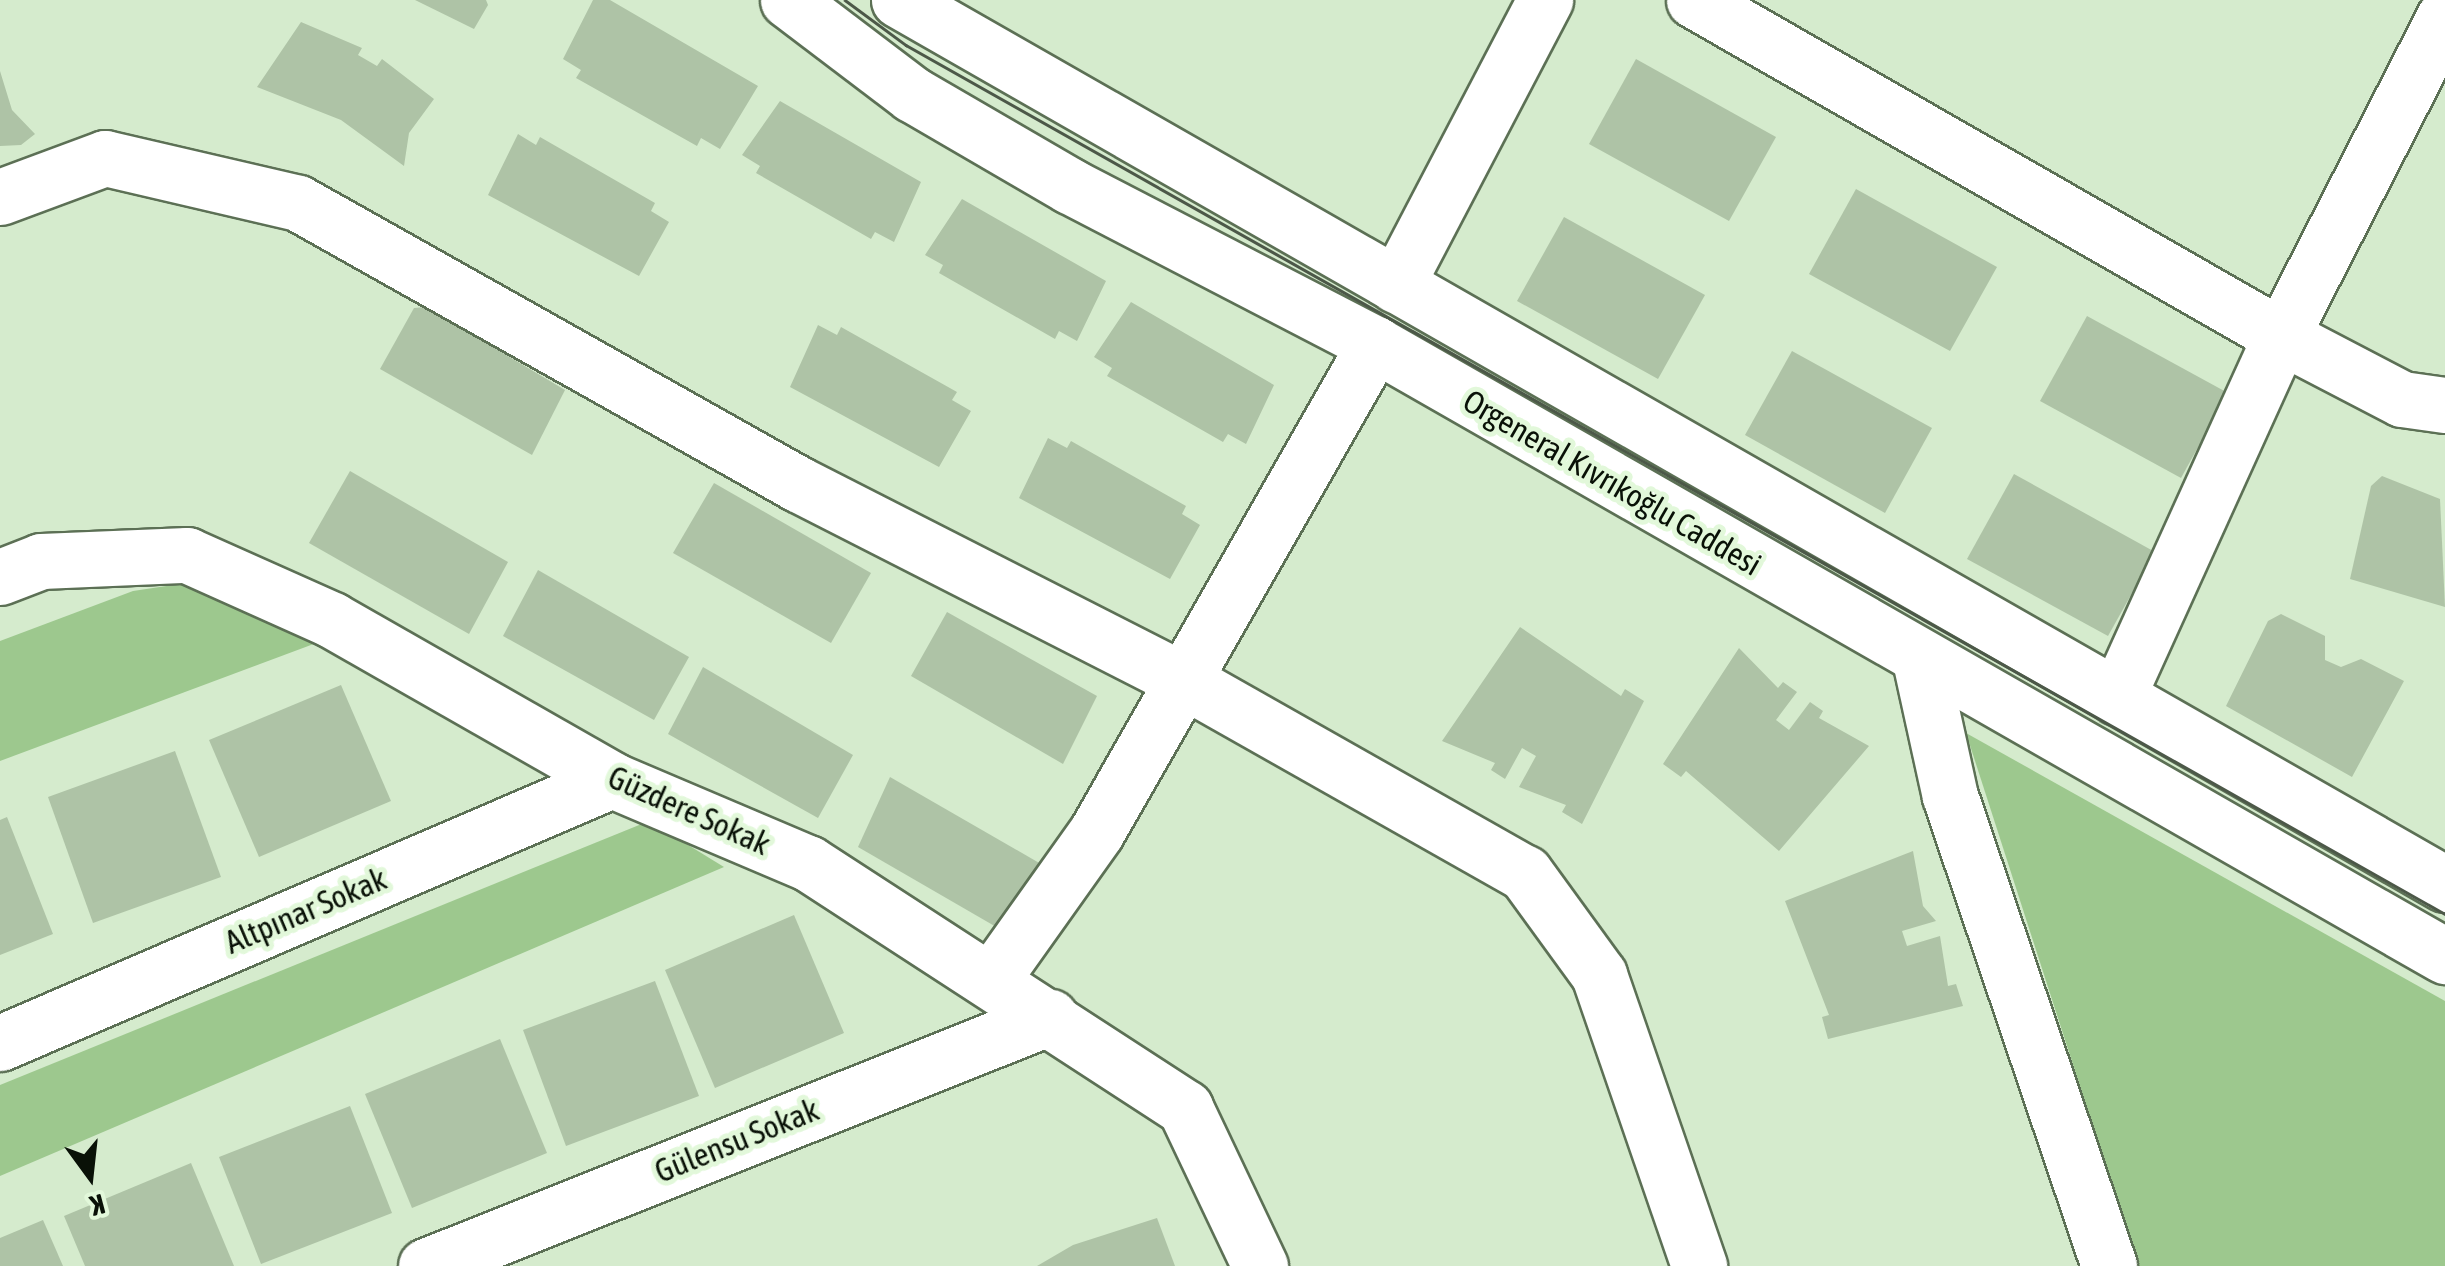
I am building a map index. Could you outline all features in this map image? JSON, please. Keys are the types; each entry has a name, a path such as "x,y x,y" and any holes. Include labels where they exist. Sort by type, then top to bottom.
{"street":[{"name":"Orgeneral Kıvrıkoğlu Caddesi","path":"788,0 912,94 1376,344 1920,660 2445,956"},
{"path":"898,0 2445,884"},
{"path":"1396,285 1544,0"},
{"path":"1694,0 2280,336 2402,399 2445,404"},
{"path":"2117,697 2280,336 2445,16"},
{"path":"0,198 105,158 298,203 798,484 1186,681 1525,873 1598,975 1699,1266"},
{"path":"992,979 1097,831 1376,344"},
{"name":"Güzdere Sokak","path":"0,577 41,561 187,554 332,620 612,780 808,863 1185,1108 1260,1266"},
{"path":"1920,660 1950,796 2109,1266"},
{"name":"Altpınar Sokak","path":"0,1043 612,780"},
{"name":"Gülensu Sokak","path":"426,1266 1050,1018"}],"green space":[{"path":"193,582 319,642 0,761 0,641 133,591"},
{"path":"1966,733 2445,1001 2445,1266 2138,1266"},
{"path":"649,821 724,867 0,1176 0,1085"}],"building":[{"path":"415,0 486,0 488,5 474,29"},
{"path":"593,0 610,0 758,86 720,149 701,138 697,146 576,78 581,70 563,59"},
{"path":"301,22 362,48 358,55 377,66 382,59 434,99 409,133 404,166 341,120 257,87"},
{"path":"1636,59 1776,137 1729,221 1589,144"},
{"path":"0,71 12,110 35,134 21,145 0,146"},
{"path":"780,101 921,182 894,242 875,232 871,239 756,173 760,166 742,155"},
{"path":"518,134 536,145 540,137 655,203 651,211 669,222 639,276 488,195"},
{"path":"1856,189 1997,267 1950,351 1809,274"},
{"path":"962,199 1106,281 1077,341 1059,331 1055,339 939,273 943,265 925,255"},
{"path":"1564,217 1705,295 1658,379 1517,301"},
{"path":"1131,302 1274,385 1246,444 1228,434 1223,442 1107,376 1112,368 1094,357"},
{"path":"426,307 565,390 532,455 380,369 414,308"},
{"path":"2087,316 2228,393 2181,478 2040,401"},
{"path":"818,325 837,335 841,327 957,392 952,400 971,411 939,467 790,387"},
{"path":"1792,351 1932,428 1885,513 1745,435"},
{"path":"1048,438 1067,448 1071,441 1186,506 1182,514 1200,525 1170,579 1019,498"},
{"path":"350,471 508,562 469,634 309,543"},
{"path":"2014,474 2155,552 2108,636 1967,559"},
{"path":"2382,476 2440,499 2445,607 2350,579 2371,486"},
{"path":"714,483 871,573 831,643 673,553"},
{"path":"538,570 689,657 654,720 503,636"},
{"path":"947,612 1097,696 1063,764 911,676"},
{"path":"2281,614 2325,636 2325,660 2341,667 2361,659 2404,681 2352,777 2226,706 2268,621"},
{"path":"1520,627 1621,696 1625,689 1644,701 1582,824 1562,812 1566,805 1519,787 1536,756 1522,748 1505,779 1491,770 1495,763 1442,741"},
{"path":"1739,648 1778,688 1783,682 1797,692 1776,720 1789,730 1810,702 1823,711 1819,718 1869,746 1779,851 1686,771 1681,777 1663,764"},
{"path":"703,667 853,755 818,818 668,734"},
{"path":"341,685 391,801 259,857 209,740"},
{"path":"175,751 221,877 93,923 48,797"},
{"path":"890,777 1041,864 998,928 858,847"},
{"path":"7,817 53,934 0,955 0,820"},
{"path":"1913,851 1923,906 1936,921 1902,931 1907,946 1940,936 1948,986 1956,984 1963,1006 1828,1039 1822,1017 1829,1015 1785,901"},
{"path":"794,915 844,1033 715,1088 665,970"},
{"path":"655,981 699,1096 566,1146 523,1030"},
{"path":"500,1039 547,1153 412,1208 365,1094"},
{"path":"350,1106 392,1213 261,1264 219,1157"},
{"path":"191,1163 234,1266 85,1266 64,1216"},
{"path":"1157,1218 1175,1266 1037,1266 1073,1245"},
{"path":"43,1220 63,1266 0,1266 0,1238"}],"tram line":[{"path":"845,0 906,45 2445,914"}]}
